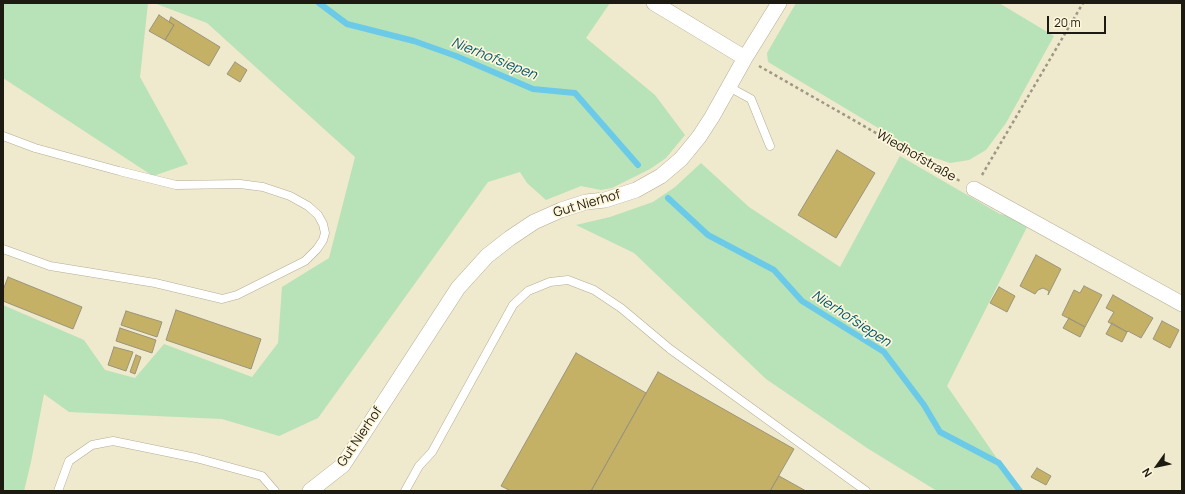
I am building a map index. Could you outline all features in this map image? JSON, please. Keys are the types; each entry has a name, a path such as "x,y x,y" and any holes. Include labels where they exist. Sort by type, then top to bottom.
{"street":[{"path":"654,3 745,58"},
{"name":"Gut Nierhof","path":"310,491 343,465 458,288 487,256 534,222 561,210 586,202 605,200 636,190 661,176 680,159 699,137 712,117 745,58 779,3"},
{"path":"974,189 1182,304"}],"lane":[{"path":"729,87 751,99 770,146"},
{"path":"3,136 35,148 176,185 240,184 263,187 290,196 308,206 318,215 323,224 325,233 323,240 317,249 305,261 237,295 222,298 155,283 50,266 3,249"},
{"path":"405,491 419,466 432,452 513,305 528,291 550,282 568,280 594,290 621,308 670,349 866,491"},
{"path":"58,491 69,461 92,445 113,441 196,458 262,476 275,491"}],"path":[{"path":"974,189 1083,3"},
{"name":"Wiedhofstraße","path":"745,58 974,189"}],"green space":[{"path":"3,3 148,3 140,77 188,164 153,176 3,78"},
{"path":"154,3 610,3 586,38 655,95 685,135 666,158 650,169 612,188 601,190 581,186 546,200 527,183 520,172 488,182 318,418 279,436 222,419 69,412 44,394 24,491 3,491 3,305 84,340 105,370 135,378 164,344 252,377 278,343 282,287 329,258 355,157 207,23"},
{"path":"796,3 999,3 1054,36 1006,123 986,150 969,160 950,163 920,153 768,62 767,53"},
{"path":"900,156 1000,214 1005,215 1027,227 947,386 1018,489 1024,491 937,491 867,448 766,379 634,253 576,225 610,217 653,202 675,187 701,163 749,207 840,267"}],"building":[{"path":"159,15 174,25 165,40 149,31"},
{"path":"171,17 220,47 209,66 165,40 174,25 169,22"},
{"path":"235,62 247,70 240,82 227,74"},
{"path":"837,150 875,173 836,238 798,215"},
{"path":"1036,255 1061,269 1048,295 1049,291 1043,288 1038,290 1035,294 1020,286"},
{"path":"8,277 82,307 73,329 3,301 3,290"},
{"path":"1084,286 1102,295 1085,327 1062,315 1074,290 1080,293"},
{"path":"999,287 1015,296 1007,312 990,303"},
{"path":"1113,295 1153,318 1141,338 1108,322 1114,312 1106,308"},
{"path":"176,310 261,339 251,369 166,340"},
{"path":"126,311 162,322 157,337 121,325"},
{"path":"1069,318 1085,327 1080,337 1063,328"},
{"path":"1162,321 1179,330 1170,348 1153,339"},
{"path":"1112,323 1127,332 1122,342 1106,334"},
{"path":"120,328 156,340 152,353 116,341"},
{"path":"114,347 133,352 126,371 108,365"},
{"path":"576,353 646,393 591,491 511,491 501,486"},
{"path":"136,355 141,357 135,374 130,372"},
{"path":"658,372 794,449 770,491 591,491"},
{"path":"1037,468 1051,476 1046,485 1031,477"},
{"path":"779,476 806,491 770,491"}],"waterway":[{"name":"Nierhofsiepen","path":"319,3 347,24 414,41 456,56 533,89 575,93 638,165"},
{"name":"Nierhofsiepen","path":"668,198 708,235 774,270 802,301 884,352 924,405 940,432 999,463 1020,491"}]}
